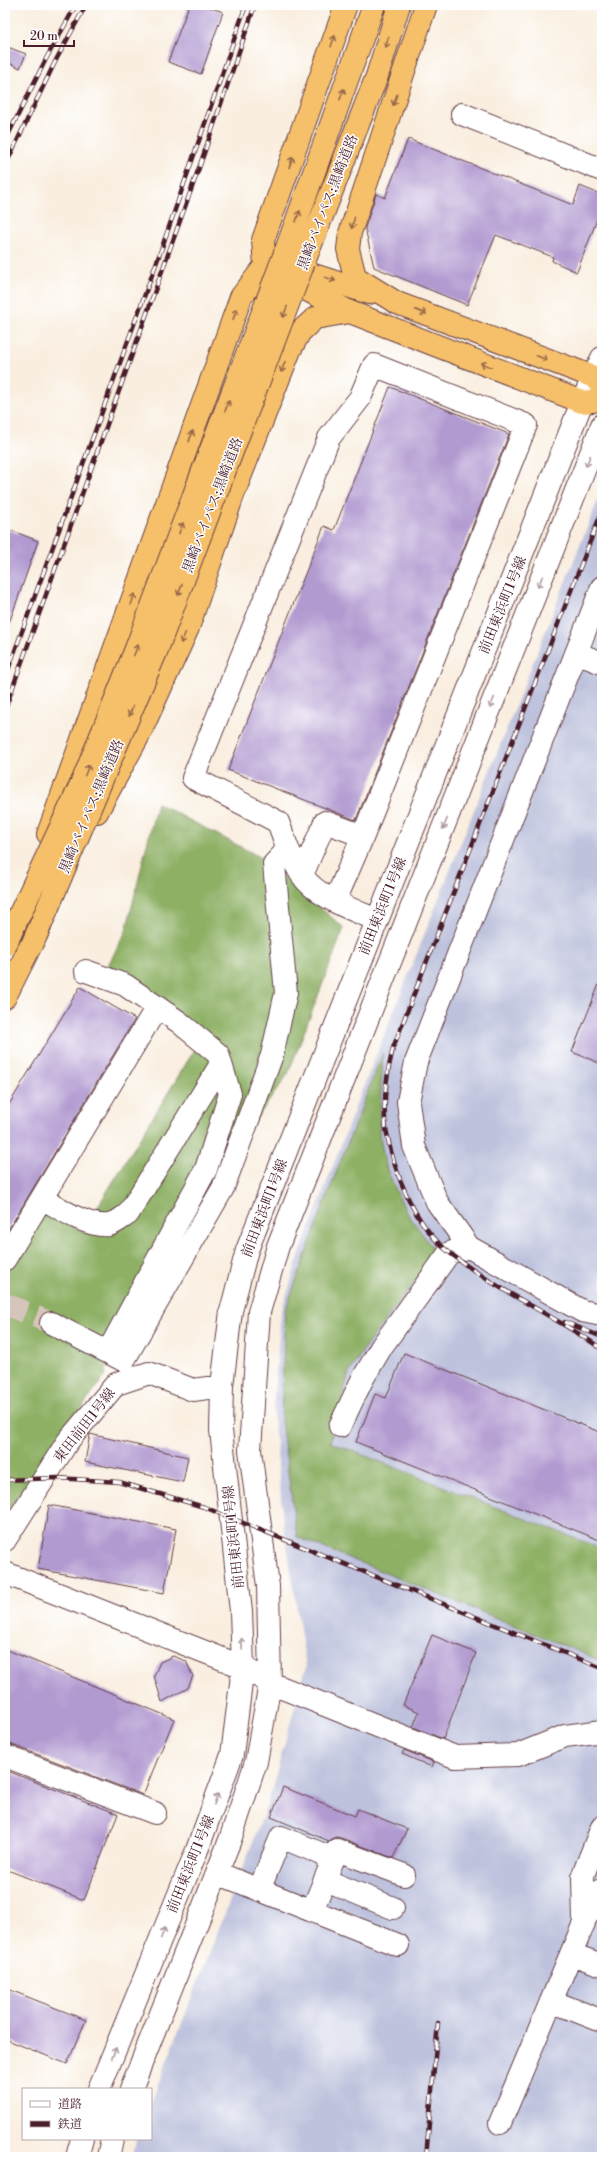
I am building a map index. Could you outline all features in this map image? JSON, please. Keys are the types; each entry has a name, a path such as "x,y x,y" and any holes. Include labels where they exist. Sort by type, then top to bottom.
{"highway":[{"path":"15,925 241,297 265,266 263,240 346,5"},
{"name":"黒崎バイパス;黒崎道路","path":"5,945 83,780 137,646 285,253 374,5"},
{"name":"黒崎バイパス;黒崎道路","path":"5,997 32,945 156,652 377,76 399,5"},
{"path":"397,303 355,277 348,249 355,214 408,63 426,5"},
{"path":"265,266 291,266 599,374"},
{"path":"265,266 284,280 350,312 592,401"},
{"path":"32,945 84,836 139,735 188,628 233,495 290,350 300,332 315,318 350,312"}],"street":[{"path":"462,114 602,170"},
{"path":"335,901 526,425 374,365 360,398 329,438 193,778 278,822 288,849 302,875 323,894 335,901 377,920"},
{"name":"前田東浜町1号線","path":"99,2088 197,1850 232,1755 243,1667 241,1611 221,1430 222,1386 231,1311 247,1250 377,920 592,401 599,374"},
{"name":"前田東浜町1号線","path":"130,2088 217,1873 256,1762 270,1683 268,1586 250,1450 259,1312 278,1246 602,425"},
{"path":"602,587 416,1062 408,1102 416,1153 437,1202 469,1247 582,1311 602,1315"},
{"path":"576,653 602,663"},
{"path":"302,875 325,822 362,836"},
{"path":"116,1356 223,1188 272,1055 286,993 274,864 288,849"},
{"path":"86,971 125,985 157,1007 218,1054 230,1094 206,1169 116,1356"},
{"path":"5,1259 157,1007"},
{"path":"42,1198 75,1217 92,1223 109,1225 128,1214 221,1064"},
{"path":"340,1426 362,1380 382,1346 449,1253 469,1247"},
{"path":"51,1323 149,1373 193,1390 222,1386"},
{"name":"東田前田1号線","path":"5,1540 68,1441 116,1384 149,1373"},
{"path":"5,1573 243,1667 270,1683 455,1757 518,1755 565,1736 602,1731"},
{"path":"5,1756 155,1814"},
{"path":"584,1922 583,1875 602,1827"},
{"path":"259,1890 281,1837 334,1859"},
{"path":"312,1911 337,1850 404,1875"},
{"path":"217,1873 398,1945"},
{"path":"325,1880 394,1908"},
{"path":"500,2123 584,1922 602,1890"},
{"path":"571,1954 602,1965"},
{"path":"551,2001 602,2021"},
{"path":"77,2157 82,2140"},
{"path":"108,2157 112,2140"}],"shaded area":[{"path":"602,490 602,2157 133,2157 136,2140 152,2140 152,2099 268,1803 306,1667 283,1520 273,1410 281,1312 300,1253 355,1108"}],"green space":[{"path":"157,803 260,857 344,928 288,1074 211,1183 106,1368 105,1376 5,1514 5,1272 43,1210 82,1232 205,1033 105,971 126,931"},
{"path":"383,1052 379,1134 387,1170 405,1210 436,1253 366,1346 349,1373 330,1442 602,1549 602,1661 297,1537 281,1421 285,1311 327,1196"}],"building":[{"path":"189,5 203,5 223,12 201,74 168,62"},
{"path":"5,46 26,54 20,68 5,61"},
{"path":"408,139 573,205 580,186 602,195 602,206 577,272 552,261 553,257 496,235 467,305 374,267 365,228 376,194 385,198"},
{"path":"390,387 509,434 356,820 228,770 324,526 334,530"},
{"path":"5,528 38,541 7,629 5,629"},
{"path":"602,979 602,1064 572,1052"},
{"path":"80,987 135,1019 5,1235 5,1111"},
{"path":"404,1353 602,1433 602,1541 356,1442 375,1394 386,1398"},
{"path":"90,1434 188,1457 183,1482 85,1462"},
{"path":"49,1505 176,1529 164,1593 38,1569"},
{"path":"432,1635 476,1653 443,1739 413,1727 419,1712 403,1705"},
{"path":"5,1649 174,1719 143,1795 5,1742"},
{"path":"173,1656 186,1661 193,1676 188,1688 162,1702 154,1676 160,1662"},
{"path":"404,1750 434,1762 432,1767 402,1754"},
{"path":"5,1770 118,1814 84,1900 5,1869"},
{"path":"283,1787 355,1816 358,1809 407,1829 393,1858 341,1838 336,1837 329,1841 271,1817"},
{"path":"5,1988 86,2020 67,2064 5,2039"}],"tunnel":[{"path":"5,1304 51,1323"}],"railway":[{"path":"5,141 47,57 76,5"},
{"path":"5,166 56,60 86,5"},
{"path":"5,678 160,253 246,5"},
{"path":"5,709 200,165 255,5"},
{"path":"602,511 393,1048 387,1077 385,1098 386,1129 394,1163 400,1180 416,1213 437,1241 468,1267 602,1349"},
{"path":"565,1322 602,1337"},
{"path":"5,1480 57,1478 119,1482 204,1507 602,1668"},
{"path":"426,2157 438,2023"}]}
